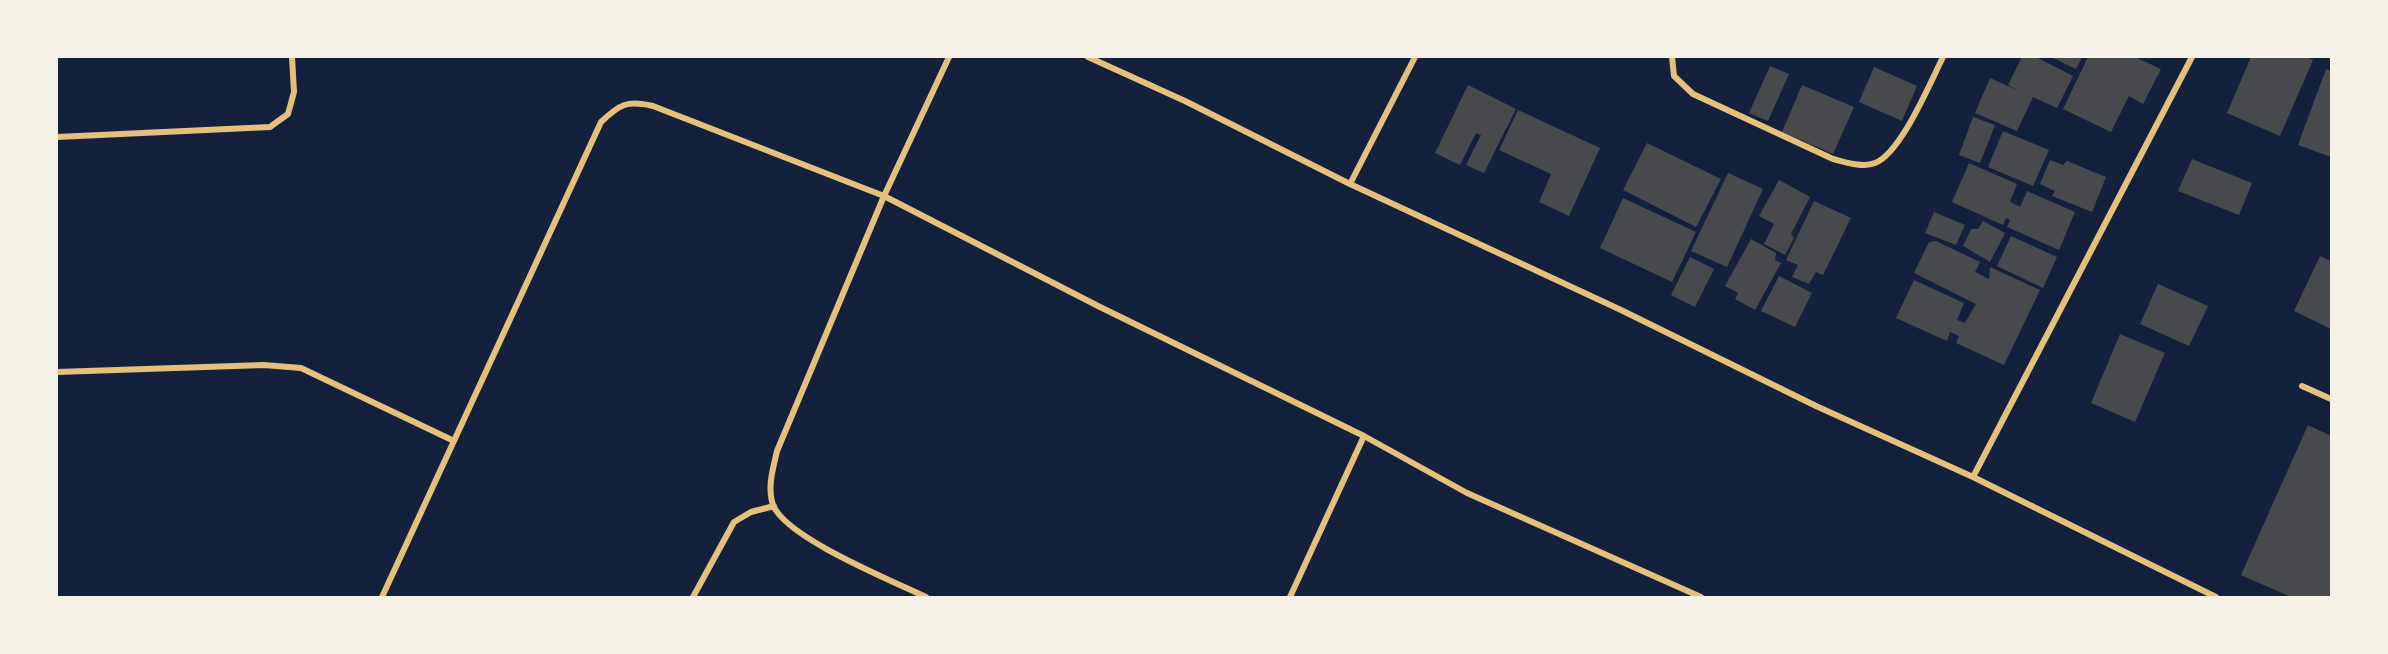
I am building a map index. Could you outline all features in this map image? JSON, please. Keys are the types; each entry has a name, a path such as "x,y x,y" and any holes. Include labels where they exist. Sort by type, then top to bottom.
{"street":[{"path":"57,137 270,127 288,114 294,92 292,57"},
{"path":"926,597 812,541 788,525 774,506 770,485 777,451 884,196 949,57"},
{"path":"1088,57 1185,101 1350,184 1621,310 1816,406 1973,477 2216,597"},
{"path":"1350,184 1415,57"},
{"path":"1672,57 1674,76 1693,94 1833,159 1855,164 1875,164 1894,149 1943,57"},
{"path":"1973,477 2192,57"},
{"path":"382,597 601,123 620,105 639,103 653,106 884,196 1100,307 1364,435 1467,493 1689,594 1701,597"},
{"path":"57,372 290,366 301,369 454,441"},
{"path":"2302,386 2331,399"},
{"path":"1290,597 1364,435"},
{"path":"693,597 734,522 751,512 774,506"}],"building":[{"path":"2022,57 2036,57 2073,76 2057,108 2033,97 2017,131 1975,113 1990,78 2019,91 2008,85"},
{"path":"2051,57 2082,57 2076,69"},
{"path":"2088,57 2135,57 2161,69 2143,104 2129,96 2111,132 2063,109"},
{"path":"2251,57 2306,57 2313,60 2280,136 2227,113"},
{"path":"1770,66 1789,74 1768,121 1749,113"},
{"path":"1874,67 1917,86 1902,121 1859,102"},
{"path":"2326,69 2331,71 2331,157 2298,145"},
{"path":"1468,85 1516,109 1484,173 1466,165 1481,135 1476,133 1460,165 1435,153"},
{"path":"1802,85 1854,107 1833,154 1782,132"},
{"path":"1518,110 1600,148 1569,216 1539,202 1551,174 1499,150"},
{"path":"1973,117 1995,125 1980,163 1959,155"},
{"path":"2003,131 2049,150 2033,186 1988,167"},
{"path":"1647,143 1721,179 1696,227 1623,190"},
{"path":"2192,159 2252,183 2239,215 2178,191"},
{"path":"2050,160 2063,165 2067,161 2106,177 2092,212 2052,196 2055,191 2040,184"},
{"path":"1969,163 2017,184 2010,202 2020,207 2027,191 2075,212 2059,250 2007,227 2010,220 2006,218 2003,225 1952,202"},
{"path":"1728,173 1763,189 1727,267 1691,251"},
{"path":"1779,180 1810,197 1791,234 1794,238 1785,255 1764,244 1774,224 1759,216"},
{"path":"1623,198 1696,232 1672,282 1600,248"},
{"path":"1814,201 1851,218 1823,275 1816,272 1809,284 1792,277 1798,265 1786,260"},
{"path":"1934,212 1965,225 1956,245 1925,233"},
{"path":"1983,221 2005,233 1990,262 1963,246 1971,229 1978,229"},
{"path":"2011,236 2057,257 2043,288 1997,266"},
{"path":"1751,239 1776,253 1775,260 1781,263 1755,310 1735,299 1738,293 1725,286"},
{"path":"1936,241 1980,262 1975,272 1989,279 1990,267 2040,290 2004,365 1956,343 1959,336 1950,332 1947,341 1896,318 1914,280 1964,303 1957,320 1965,323 1976,304 1914,273 1929,242"},
{"path":"2320,256 2331,261 2331,329 2294,311"},
{"path":"1690,257 1714,269 1695,307 1671,295"},
{"path":"1779,276 1812,293 1795,327 1761,311"},
{"path":"2158,284 2208,306 2189,346 2140,324"},
{"path":"2120,334 2165,353 2135,422 2091,403"},
{"path":"2308,425 2331,436 2331,597 2291,597 2241,575"}]}
